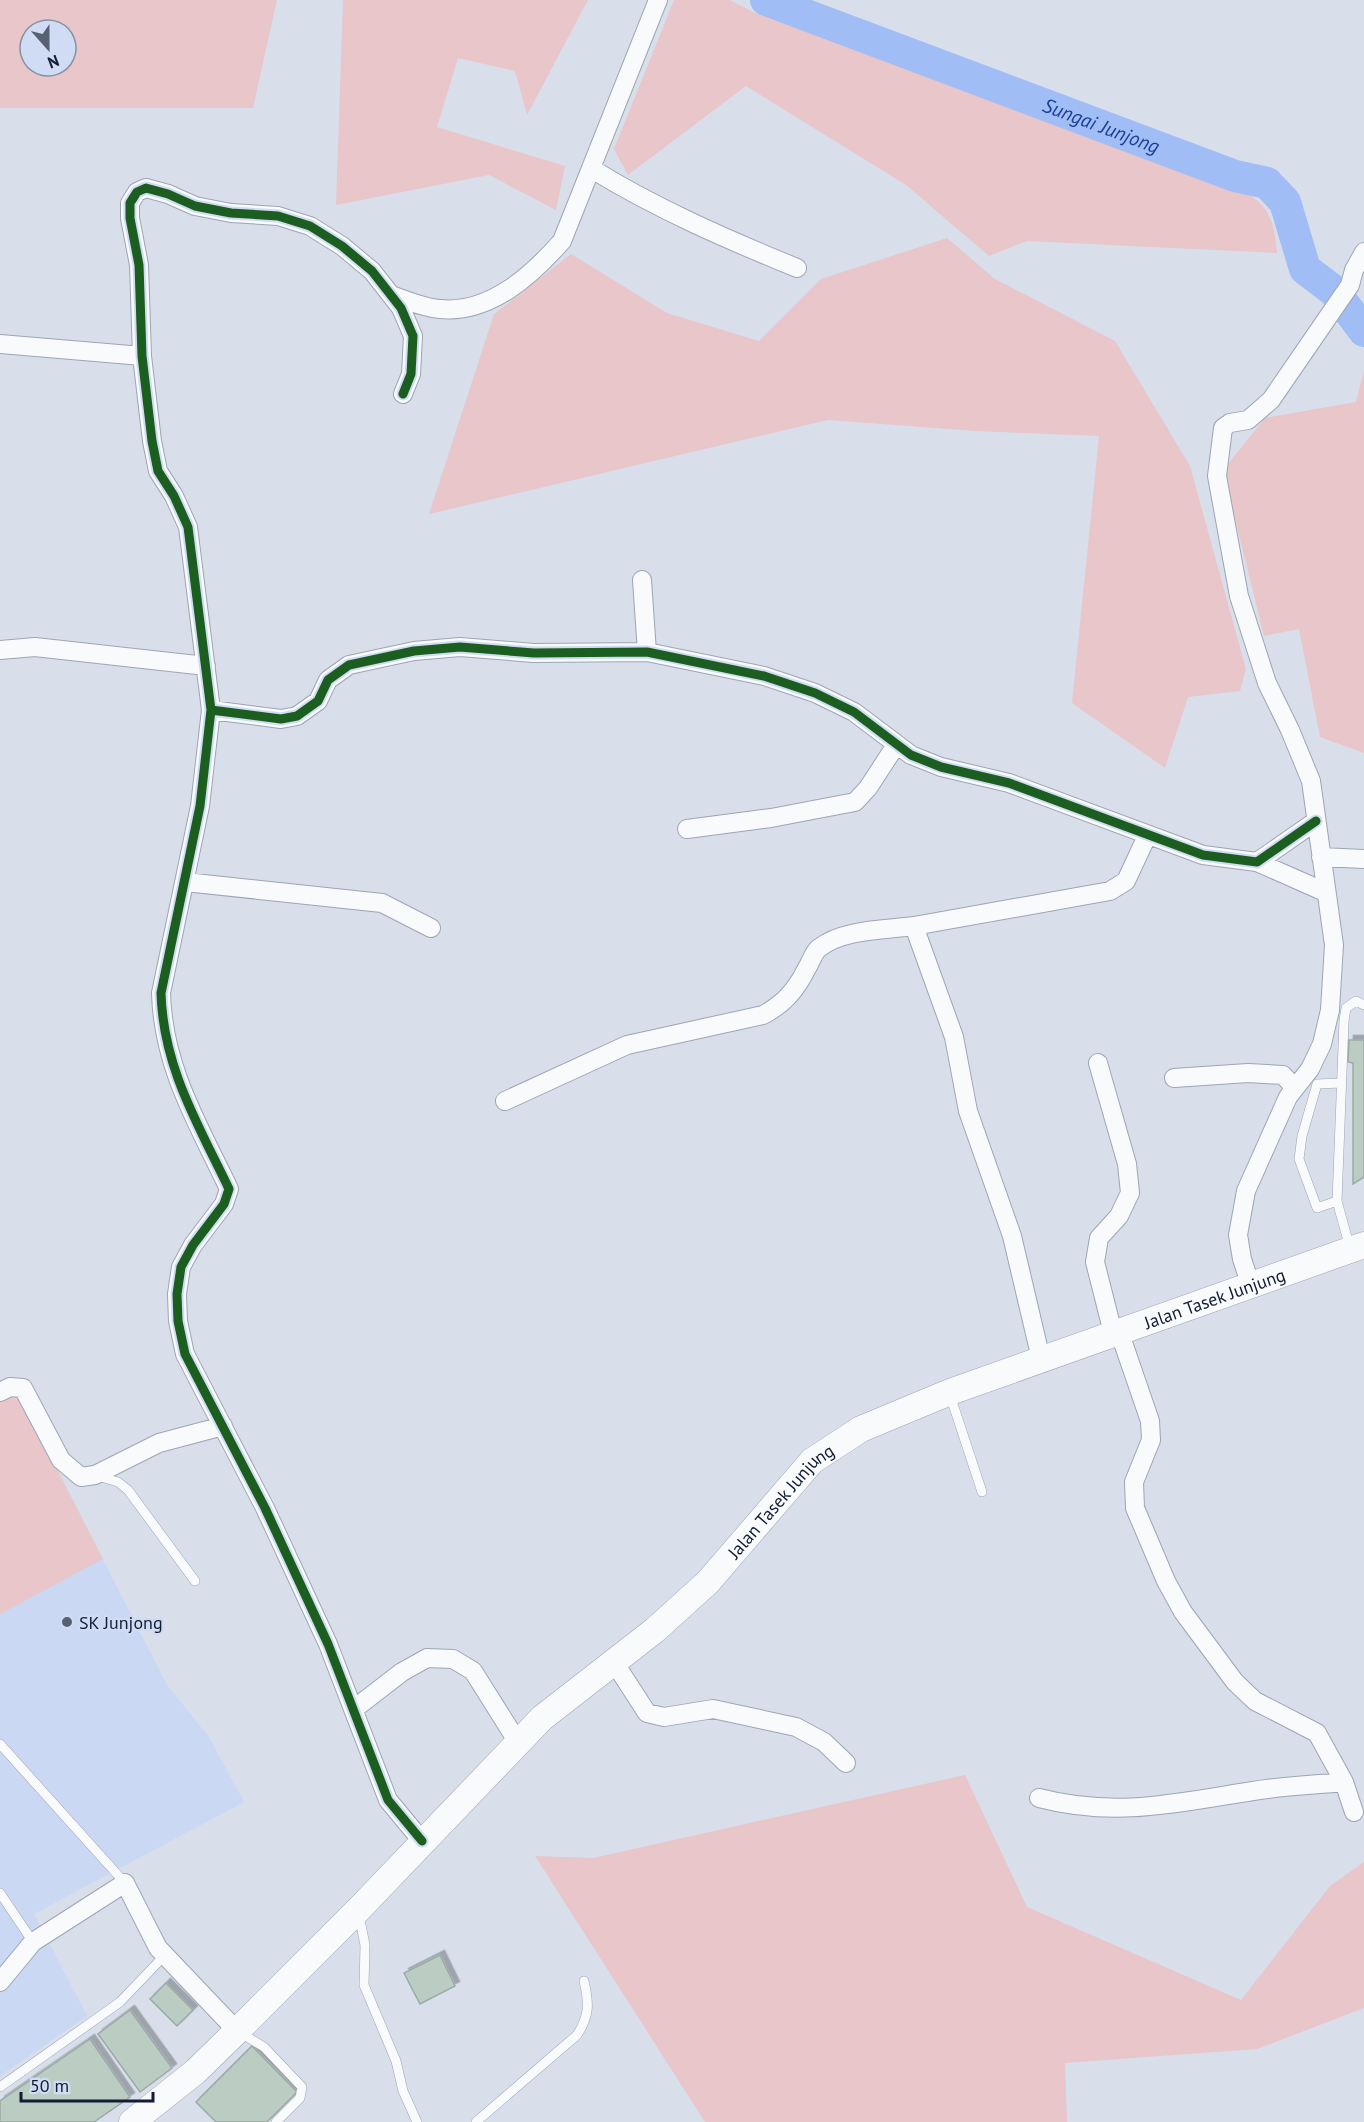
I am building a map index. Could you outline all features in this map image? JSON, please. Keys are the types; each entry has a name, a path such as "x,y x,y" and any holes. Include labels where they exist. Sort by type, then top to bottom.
{"main road":[{"name":"Jalan Tasek Junjung","path":"132,2122 195,2072 237,2031 358,1910 542,1718 655,1630 708,1582 812,1461 861,1429 950,1392 1357,1248"}],"street":[{"path":"391,295 438,309 460,309 494,298 536,272 562,241 658,0"},
{"path":"592,169 635,196 692,224 797,268"},
{"path":"403,394 411,375 413,336 401,308 391,295 372,271 342,246 310,226 278,216 231,213 195,206 168,194 146,188 137,192 130,203 130,218 139,265 142,356 152,441 158,471 174,496 188,528 193,555 194,594 211,710 200,806 161,993 162,1021 173,1069 229,1189 224,1203 193,1245 181,1267 177,1294 178,1321 185,1354 223,1426 328,1644 388,1800 422,1841"},
{"path":"1251,1286 1242,1259 1238,1235 1246,1191 1288,1097 1310,1069 1322,1044 1330,1010 1334,945 1311,781 1267,683 1239,596 1217,476 1223,428 1230,423 1248,420 1271,400 1350,285 1354,270 1364,252"},
{"path":"0,344 142,356"},
{"path":"642,580 647,652"},
{"path":"0,650 35,647 206,666"},
{"path":"211,710 281,719 297,716 318,701 328,680 349,665 414,651 460,647 534,653 647,652 764,676 815,693 854,712 911,755 941,767 1008,783 1203,855 1257,862 1325,892"},
{"path":"687,830 771,818 855,802 868,788 896,745"},
{"path":"1257,862 1316,821"},
{"path":"506,1101 627,1045 763,1015 785,1001 802,978 817,950 830,941 863,932 914,926 1110,891 1126,881 1147,836"},
{"path":"1320,857 1364,859"},
{"path":"185,882 382,903 431,928"},
{"path":"914,926 954,1036 968,1111 1012,1236 1041,1359"},
{"path":"1098,1063 1126,1164 1130,1193 1119,1216 1099,1238 1095,1262 1116,1332 1150,1421 1151,1440 1134,1482 1135,1508 1166,1581 1183,1612 1235,1682 1255,1701 1317,1733 1344,1782 1354,1812"},
{"path":"1173,1078 1248,1073 1283,1075 1295,1088"},
{"path":"0,1392 10,1387 23,1388 61,1460 81,1477 95,1475 159,1443 223,1426"},
{"path":"354,1708 402,1672 427,1658 453,1659 473,1671 518,1741"},
{"path":"614,1662 647,1713 664,1717 713,1709 796,1727 824,1742 846,1763"},
{"path":"1039,1798 1064,1804 1125,1809 1256,1791 1344,1782"},
{"path":"0,1982 33,1942 124,1883 153,1940 237,2031"}],"lane":[{"path":"1357,1248 1337,1201 1346,1008 1356,1001 1364,1005"},
{"path":"1337,1201 1317,1208 1299,1159 1302,1136 1317,1084 1341,1083"},
{"path":"950,1392 982,1492"},
{"path":"95,1475 118,1482 128,1490 195,1581"},
{"path":"0,1744 124,1883"},
{"path":"0,1893 33,1942"},
{"path":"358,1910 365,1945 364,1985 396,2061 403,2091 417,2122"},
{"path":"0,2087 120,2002 165,1955"},
{"path":"476,2122 577,2035 588,2019 589,2004 584,1981"},
{"path":"237,2031 264,2047 302,2087 302,2095 276,2122"}],"shaded area":[{"path":"0,0 277,0 253,108 0,108"},
{"path":"343,0 588,0 527,115 515,71 458,58 437,127 565,166 556,210 489,175 336,205"},
{"path":"674,0 730,0 755,13 1223,180 1248,194 1264,207 1272,225 1277,253 1027,241 989,256 906,185 746,86 628,175 614,149"},
{"path":"947,238 995,279 1115,341 1190,466 1246,669 1240,691 1188,697 1165,768 1072,703 1099,436 976,431 828,420 429,514 494,314 571,254 667,313 759,341 821,279"},
{"path":"1364,371 1364,753 1320,737 1299,629 1264,636 1223,470 1265,418 1356,402"},
{"name":"SK Junjong","path":"18,1393 167,1685 209,1737 244,1802 34,1914 87,2016 0,2076 0,1402"},
{"path":"18,1393 103,1559 0,1614 0,1402"},
{"path":"965,1775 1027,1907 1241,2000 1330,1886 1364,1862 1364,2008 1257,2049 1065,2063 1067,2122 705,2122 535,1856 593,1858"}],"building":[{"path":"1349,1040 1364,1040 1364,1177 1353,1184 1353,1063 1348,1062"},
{"path":"440,1955 455,1986 420,2004 404,1973"},
{"path":"166,1983 193,2010 177,2026 150,1999"},
{"path":"130,2010 172,2068 140,2092 98,2034"},
{"path":"90,2039 130,2097 94,2122 0,2122 0,2101"},
{"path":"252,2046 297,2092 267,2122 216,2122 196,2102"}],"waterway":[{"name":"Sungai Junjong","path":"766,0 1235,176 1267,183 1285,202 1305,269 1334,291 1364,331"}],"cycle path":[{"path":"403,394 411,374 413,336 401,308 372,271 342,246 310,226 278,216 231,213 195,206 168,194 146,188 137,192 130,203 130,218 139,265 142,356 152,441 158,471 174,496 188,527 211,710 200,806 161,993 163,1020 168,1046 184,1094 229,1189 224,1204 193,1245 181,1267 177,1294 178,1321 185,1354 265,1508 328,1644 388,1800 422,1841"},
{"path":"211,710 281,719 297,716 318,701 328,680 349,665 414,651 460,647 534,653 647,652 764,676 815,693 854,712 911,755 941,767 1009,783 1203,855 1257,862 1316,821"}],"place":[{"name":"SK Junjong","path":"67,1622"}]}
